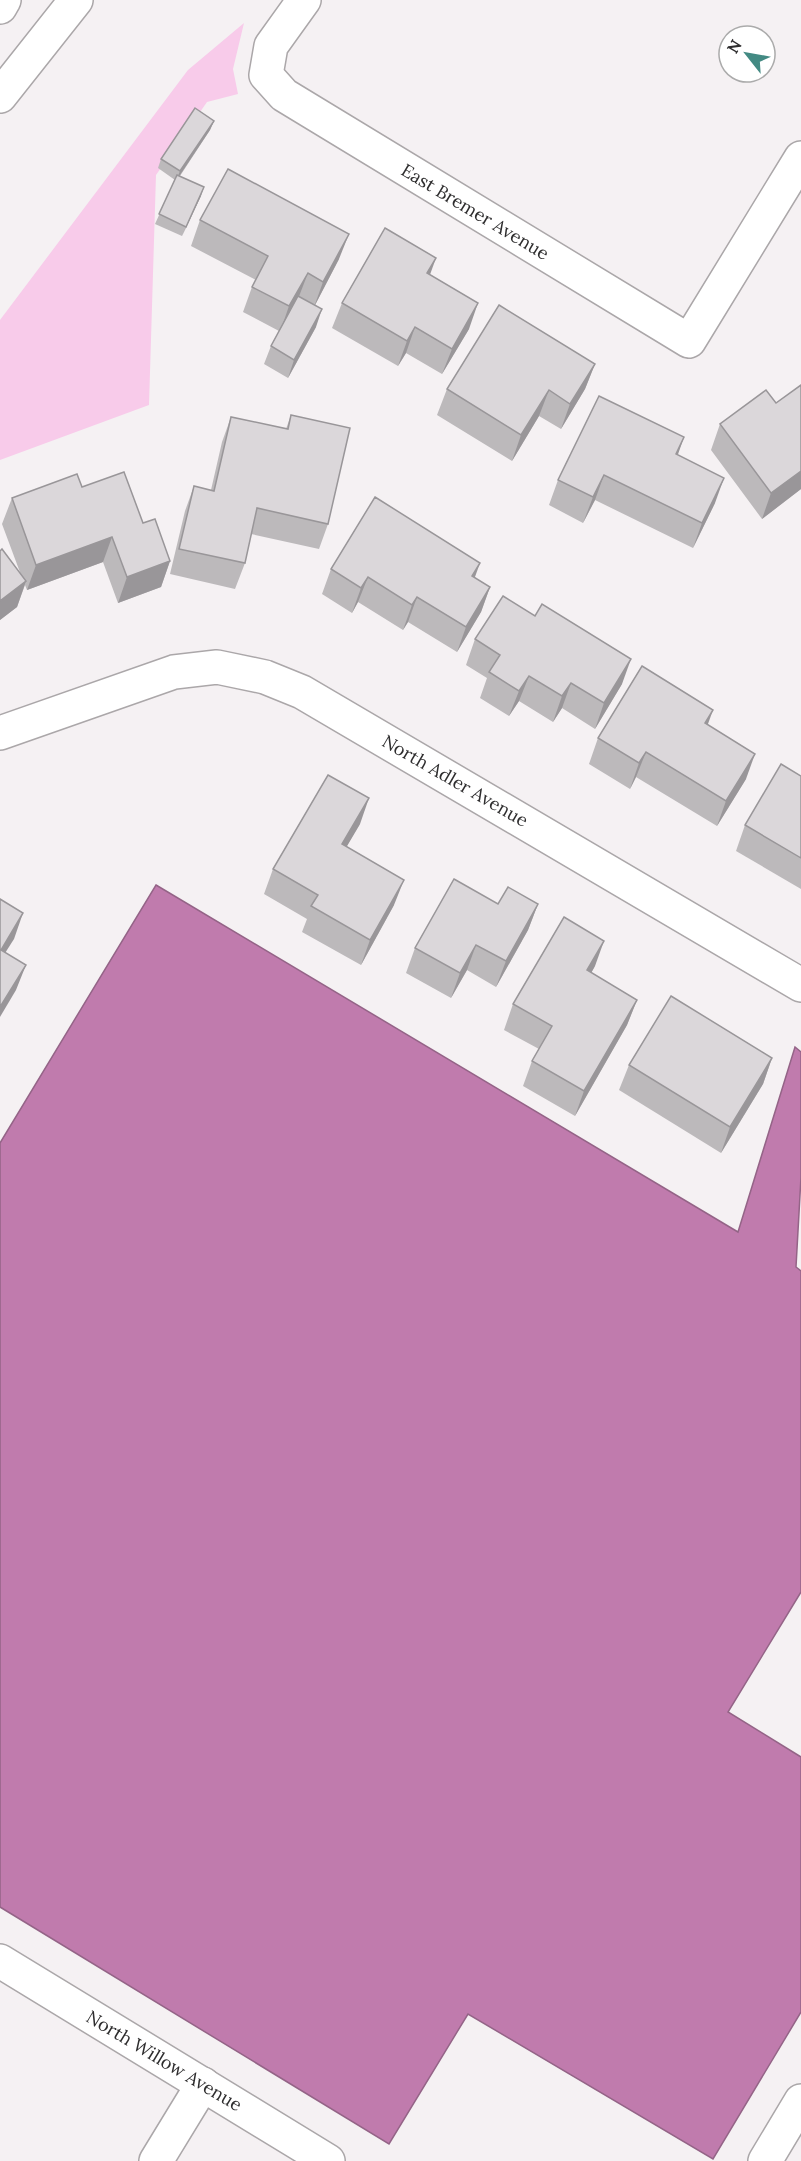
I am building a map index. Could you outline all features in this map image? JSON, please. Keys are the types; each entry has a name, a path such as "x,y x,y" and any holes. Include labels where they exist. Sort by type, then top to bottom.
{"main road":[{"path":"0,7 4,0"},
{"path":"0,96 76,0"},
{"name":"East Bremer Avenue","path":"304,0 271,46 266,75 284,95 689,340 801,158"},
{"name":"North Adler Avenue","path":"0,733 174,672 217,667 265,677 302,692 801,985"},
{"name":"North Willow Avenue","path":"0,1961 328,2161"},
{"path":"156,2161 203,2084"},
{"path":"765,2161 801,2101"}],"shaded area":[{"path":"244,23 233,69 238,94 207,102 156,175 149,405 0,460 0,320 188,70"},
{"path":"156,885 738,1232 795,1047 801,1052 801,1177 796,1267 801,1271 801,1592 728,1712 801,1757 801,2012 713,2159 468,2014 389,2144 0,1907 0,1143"}],"building":[{"path":"195,108 214,121 180,171 161,159"},
{"path":"228,169 349,234 323,282 308,273 289,306 252,287 268,256 200,220"},
{"path":"177,175 204,187 186,227 159,214"},
{"path":"385,228 436,258 427,273 478,303 452,349 415,327 407,341 342,303"},
{"path":"298,296 322,309 294,360 271,346"},
{"path":"499,305 595,364 570,404 549,390 521,435 447,389"},
{"path":"801,385 801,471 771,493 720,424 766,390 776,403"},
{"path":"599,396 684,437 676,454 724,478 702,523 604,475 593,497 558,480"},
{"path":"291,415 350,428 328,524 257,508 245,563 179,549 194,486 214,491 231,417 288,429"},
{"path":"124,472 143,523 155,519 170,561 127,577 112,537 36,565 12,498 77,474 82,487"},
{"path":"375,497 480,563 472,576 490,587 466,627 417,597 412,605 368,577 361,588 331,569"},
{"path":"2,549 26,581 0,601 0,551"},
{"path":"503,596 535,616 542,604 631,659 604,703 571,683 562,696 529,676 519,691 489,672 500,655 475,639"},
{"path":"642,666 713,710 705,723 755,754 726,801 646,752 639,763 598,738"},
{"path":"781,764 801,776 801,858 745,825"},
{"path":"328,775 369,798 342,844 404,880 370,940 311,906 318,895 273,869"},
{"path":"454,879 498,904 508,887 538,904 506,961 476,945 460,973 415,948"},
{"path":"0,899 23,913 1,950 26,965 0,1007"},
{"path":"564,917 604,941 587,970 637,1000 584,1091 532,1061 552,1026 513,1004"},
{"path":"671,996 772,1058 730,1127 629,1065"}]}
